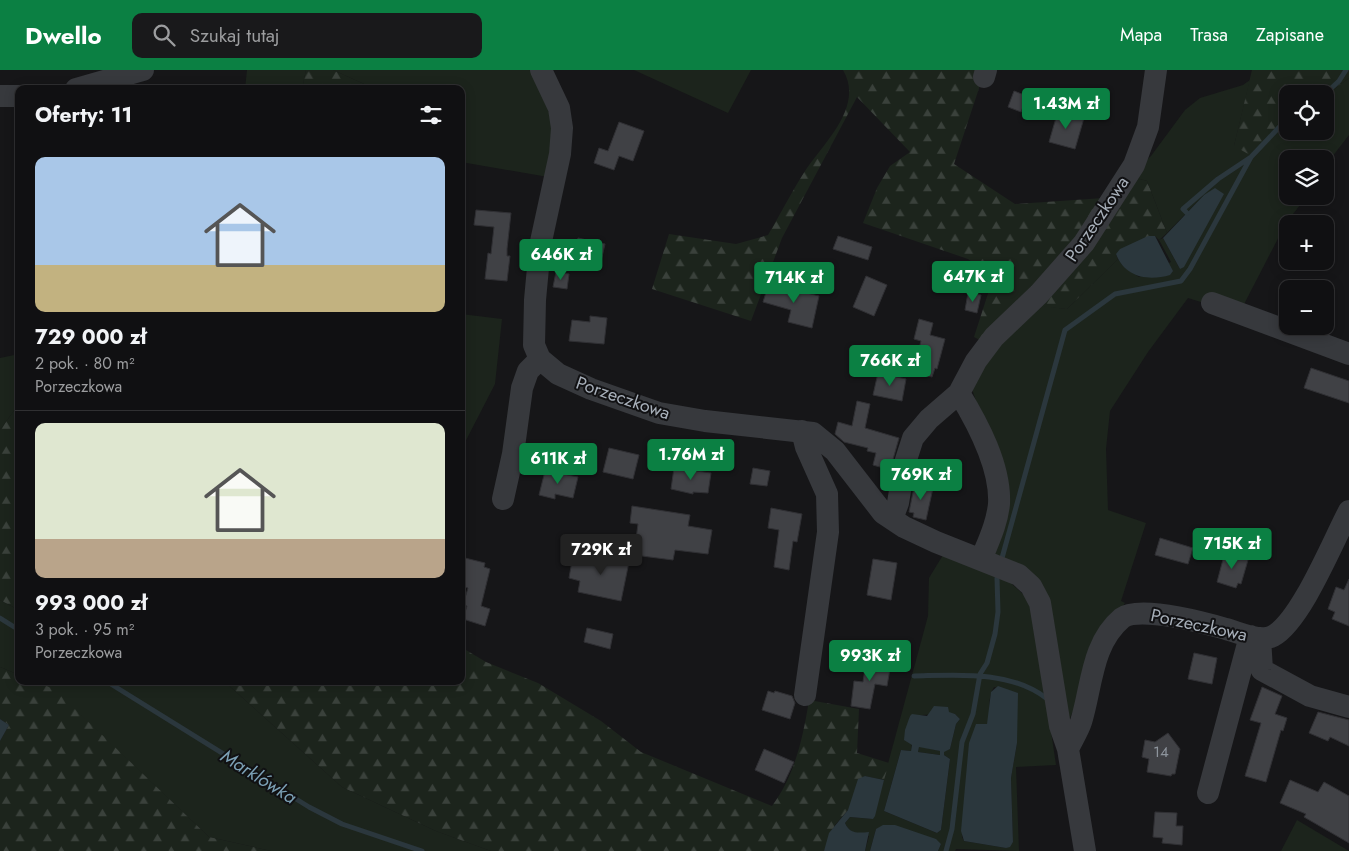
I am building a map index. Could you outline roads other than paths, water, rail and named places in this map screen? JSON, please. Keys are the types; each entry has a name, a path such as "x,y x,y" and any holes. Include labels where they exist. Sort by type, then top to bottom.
{"street":[{"path":"90,85 143,70"},
{"path":"503,499 513,454 522,388 528,371 540,359 534,345 538,264 540,246 560,154 562,128 559,108 541,70"},
{"name":"Porzeczkowa","path":"892,519 898,503 904,466 913,438 929,419 960,392 976,361 994,337 1039,294 1084,243 1134,165 1148,127 1156,70"},
{"path":"0,96 15,96"},
{"path":"1212,303 1349,354"},
{"name":"Porzeczkowa","path":"540,359 558,374 591,389 659,413 705,421 812,427"},
{"path":"960,392 990,458 998,483 998,505 994,526 981,560"},
{"path":"805,695 828,532 827,494 823,480 806,447 812,427 835,451 883,513 904,527 936,542 1019,575 1031,586 1040,603 1060,726 1068,749 1085,851"},
{"name":"Porzeczkowa","path":"1068,749 1081,722 1093,669 1102,647 1112,629 1124,617 1136,613 1153,614 1216,626 1255,637 1272,637 1294,614 1349,511"},
{"path":"1255,637 1262,670 1310,696 1349,707"},
{"path":"1208,793 1255,637"}],"waterway":[{"path":"1334,86 1346,70"},
{"path":"1187,213 1183,209 1218,179 1251,157 1279,127"},
{"path":"1002,558 1065,330 1115,294 1181,281 1190,269 1251,157"},
{"path":"946,851 952,829 962,742 973,714 980,674 987,663 995,634 998,612 997,578"},
{"name":"Marklówka","path":"0,618 15,627"},
{"path":"914,676 965,675 999,678 1031,689 1046,698"},
{"name":"Marklówka","path":"112,685 309,807 342,824 422,851"}]}
